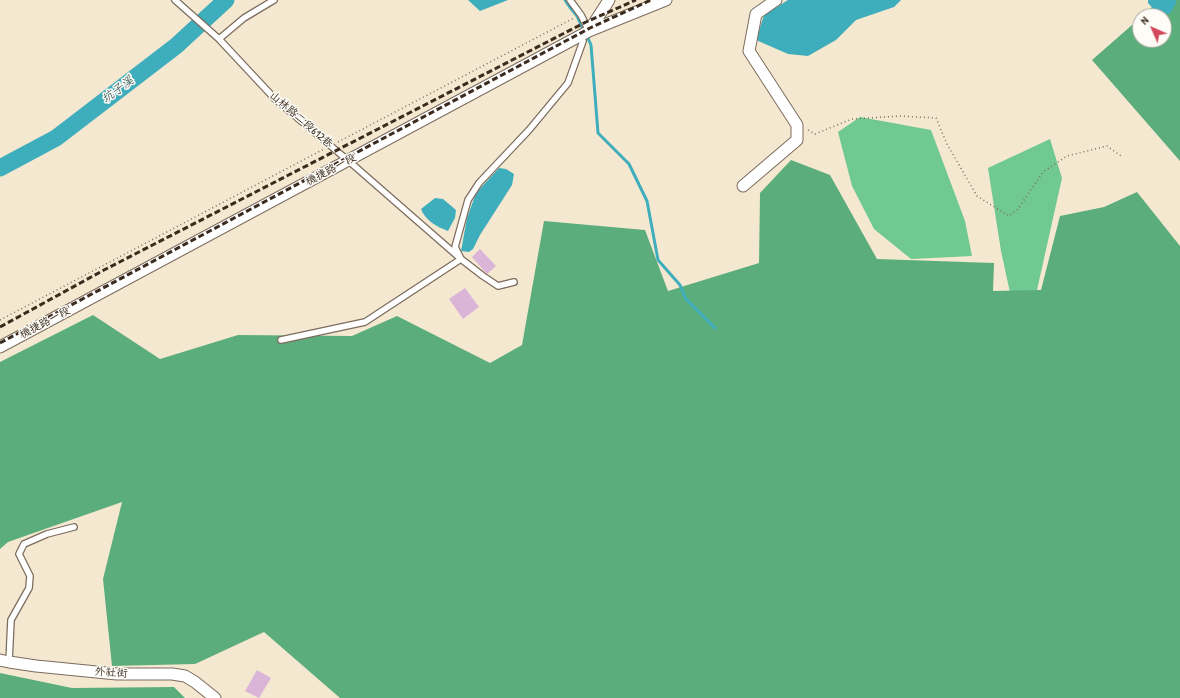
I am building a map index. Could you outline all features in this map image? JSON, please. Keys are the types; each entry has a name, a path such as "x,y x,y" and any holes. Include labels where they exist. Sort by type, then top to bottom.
{"street":[{"path":"585,34 609,0"},
{"name":"機捷路一段","path":"0,347 585,34 666,0"},
{"path":"743,186 797,140 797,125 749,51 756,14 776,0"},
{"name":"外社街","path":"4,661 118,674 172,674 185,676 215,698"}],"lane":[{"name":"山林路二段612巷","path":"175,0 219,39 275,99 349,160 461,259 498,286 514,282"},
{"path":"219,39 244,18 274,0"},
{"path":"281,340 365,322 461,259 455,246 468,200 479,183 529,130 568,83 585,34 581,15 570,0"},
{"path":"4,661 10,620 29,588 30,576 19,554 24,544 47,534 74,527"}],"path":[{"name":"機捷路一段","path":"0,320 571,20"},
{"path":"797,125 815,134 852,119 899,116 936,118 947,144 977,196 1009,216 1018,209 1043,172 1067,156 1107,146 1121,156"}],"green space":[{"path":"1160,0 1180,0 1180,161 1092,60 1132,25 1132,48 1172,48 1172,8 1151,8"},
{"path":"860,117 931,130 965,221 972,256 911,259 874,229 852,186 838,132"},
{"path":"1050,139 1062,178 1037,290 1011,297 1001,251 988,168"},
{"path":"791,160 830,175 877,259 994,263 993,291 1041,290 1060,216 1104,207 1137,192 1180,246 1180,698 340,698 264,632 195,664 112,666 103,579 122,502 8,542 0,549 0,362 93,315 160,359 238,335 352,336 397,316 490,363 522,345 544,221 645,230 668,291 759,263 760,193"},
{"path":"0,673 72,688 174,687 185,698 0,698"}],"water":[{"path":"468,0 508,0 480,11"},
{"path":"788,0 901,0 894,7 856,20 836,40 808,56 788,54 756,40 764,15"},
{"path":"1148,0 1176,0 1172,10 1172,8 1152,8 1148,3"},
{"path":"499,168 506,169 514,174 512,185 480,235 473,249 469,252 461,251 467,218 476,193"},
{"path":"435,198 443,199 456,210 455,218 448,231 432,223 425,217 421,209"}],"building":[{"path":"480,249 496,266 487,274 472,257"},
{"path":"465,288 479,307 463,319 449,299"},
{"path":"257,670 271,678 259,698 245,691"}],"waterway":[{"name":"坑子溪","path":"0,168 56,138 176,46 226,0"},
{"path":"565,0 577,16 584,31"},
{"path":"587,36 591,45 598,133 629,164 647,201 658,260 680,285 686,299 715,328"}],"railway":[{"path":"0,327 104,270 586,22 636,0"},
{"path":"0,343 590,28 651,0"}]}
